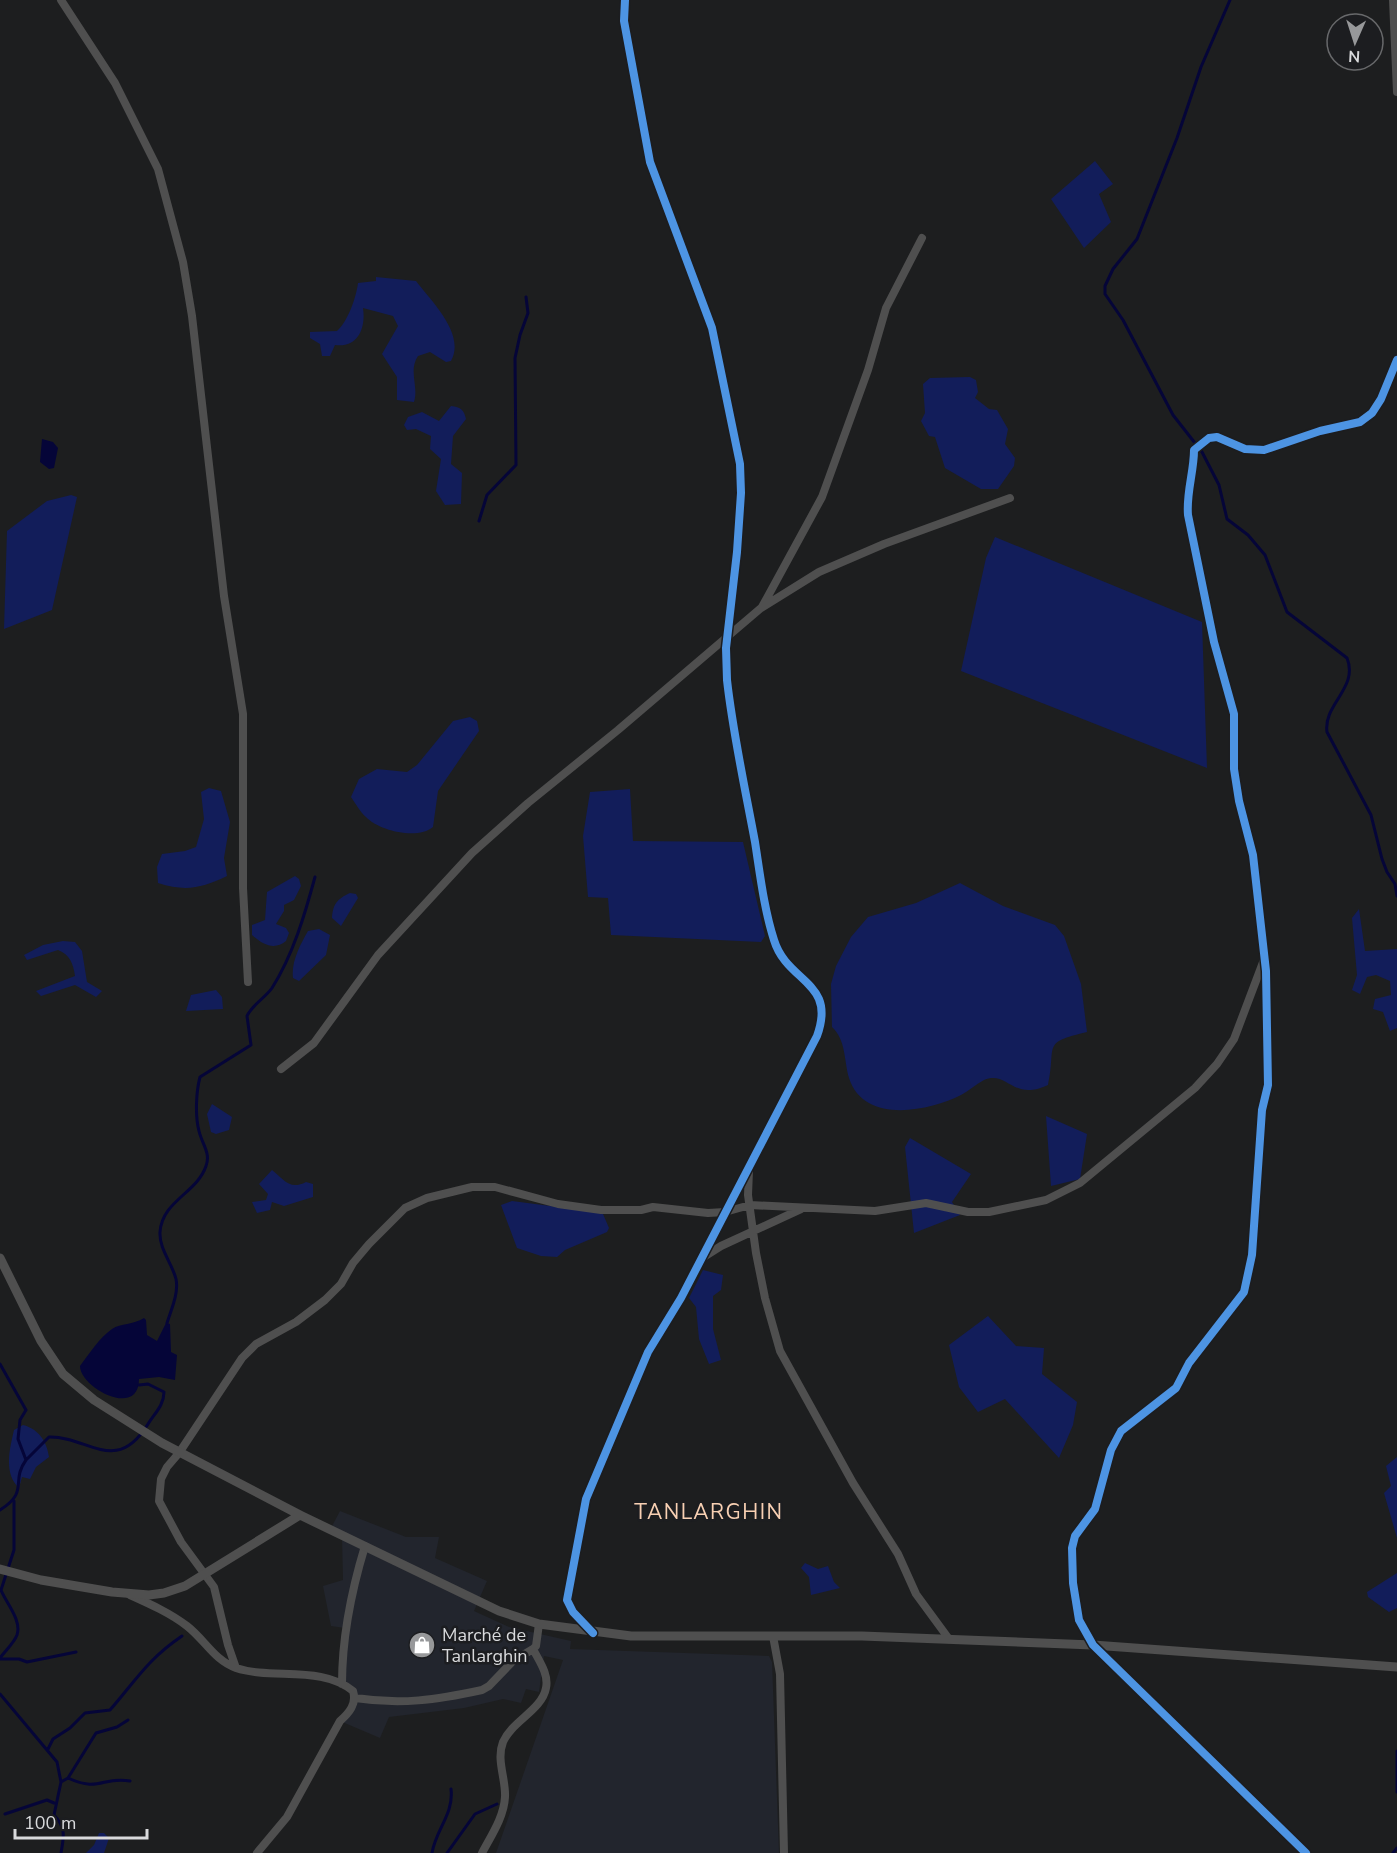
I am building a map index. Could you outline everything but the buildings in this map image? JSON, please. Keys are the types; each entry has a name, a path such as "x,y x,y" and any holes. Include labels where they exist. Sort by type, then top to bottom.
{"street":[{"path":"61,0 115,83 158,169 183,262 192,316 224,596 243,714 243,888 248,982"},
{"path":"593,1633 573,1612 567,1600 586,1499 648,1352 701,1259 817,1036 823,1010 820,1000 781,954 774,942 727,680 727,639 741,493 740,464 712,328 667,212 647,150 624,21 625,0"},
{"path":"1393,0 1397,92"},
{"path":"761,608 822,497 868,370 886,308 921,238"},
{"path":"1306,1853 1093,1645 1079,1620 1072,1548 1078,1528 1095,1509 1111,1450 1127,1424 1160,1403 1176,1388 1189,1363 1231,1311 1248,1281 1257,1208 1262,1110 1268,1085 1269,1061 1265,957 1250,837 1239,801 1234,769 1234,714 1214,642 1188,515 1186,500 1194,469 1194,450 1200,443 1217,437 1245,449 1264,450 1320,431 1360,422 1372,413 1381,399 1397,360"},
{"path":"281,1069 314,1043 378,955 472,853 528,803 727,639 761,608 819,572 884,544 1010,498"},
{"path":"236,1668 214,1587 181,1542 159,1501 161,1479 166,1467 179,1453 249,1351 325,1300 392,1220 405,1208 427,1198 472,1187 495,1187 558,1204 601,1210 641,1210 653,1207 686,1212 725,1212 750,1205 875,1211 926,1203 969,1212 989,1212 1046,1200 1080,1183 1196,1088 1217,1064 1234,1039 1265,957"},
{"path":"749,1166 753,1232 765,1298 780,1351 852,1483 898,1554 916,1594 949,1639"},
{"path":"701,1259 780,1217 806,1208"},
{"path":"0,1258 42,1341 63,1374 94,1400 179,1453 300,1515 499,1611 539,1624 593,1633 631,1636 949,1639 1093,1645 1397,1667"},
{"path":"0,1569 41,1580 124,1593 164,1593 185,1586 300,1515"},
{"path":"342,1684 342,1650 345,1628 355,1577 365,1546"},
{"path":"124,1593 158,1608 186,1625 211,1653 236,1668 320,1678 342,1684 353,1691 355,1698 349,1713 340,1721 287,1817 257,1853"},
{"path":"355,1698 388,1703 413,1703 482,1690 489,1686 513,1661 536,1646 539,1624"},
{"path":"772,1636 780,1674 784,1853"},
{"path":"482,1853 503,1810 505,1784 500,1760 502,1744 517,1721 541,1700 546,1691 546,1675 533,1649"}],"shaded area":[{"path":"1095,161 1113,184 1099,194 1111,222 1084,248 1051,199"},
{"path":"376,277 416,281 445,318 454,340 451,361 446,362 430,352 418,356 414,367 414,402 397,400 397,377 382,354 398,326 393,316 363,308 363,323 359,335 350,343 335,345 330,356 322,356 320,344 310,338 310,332 337,331 351,309 358,283 376,281"},
{"path":"970,377 976,380 978,392 975,398 989,409 997,410 1008,429 1005,444 1015,458 1014,466 998,489 981,489 945,468 935,437 929,436 921,421 925,413 923,384 930,378"},
{"path":"451,406 462,410 466,419 453,436 451,464 462,473 461,504 445,505 436,491 441,459 430,449 431,436 416,429 407,430 404,425 408,417 422,412 439,421"},
{"path":"42,439 53,442 58,448 54,468 49,469 40,462"},
{"path":"71,495 77,497 52,610 4,629 7,531 47,501"},
{"path":"995,537 1202,622 1207,768 961,671 986,558"},
{"path":"470,717 477,721 479,731 438,791 433,827 418,833 399,832 380,826 364,815 351,797 359,779 377,769 407,772 417,765 453,721"},
{"path":"209,788 221,791 230,822 224,858 227,876 210,883 186,888 158,883 157,867 162,854 196,847 204,819 201,792"},
{"path":"630,789 633,841 743,842 765,936 761,942 611,935 608,898 588,897 583,836 590,792"},
{"path":"295,876 299,879 301,886 294,900 284,905 284,911 276,924 286,928 289,933 286,941 273,946 260,941 252,935 252,925 265,920 267,892"},
{"path":"960,883 1003,906 1055,925 1064,936 1081,984 1087,1032 1056,1043 1053,1048 1048,1085 1036,1089 1018,1088 992,1078 984,1080 961,1095 932,1106 899,1110 868,1103 857,1093 849,1078 840,1038 832,1027 831,984 836,966 851,937 868,917 916,903"},
{"path":"350,893 356,894 358,898 341,926 332,918 333,909 336,902"},
{"path":"1359,909 1365,951 1397,949 1397,1028 1390,1031 1383,1012 1373,1009 1375,999 1391,995 1390,981 1376,975 1367,977 1360,994 1352,990 1357,975 1352,918"},
{"path":"319,929 330,935 326,955 299,981 293,978 293,966 297,954 308,931"},
{"path":"63,941 75,942 82,951 87,982 102,991 96,997 75,985 41,996 36,991 75,976 73,967 68,957 58,950 27,960 24,955 43,945"},
{"path":"216,990 222,997 223,1009 186,1011 191,995"},
{"path":"212,1104 232,1117 229,1130 216,1134 211,1132 207,1114"},
{"path":"1046,1116 1087,1134 1080,1179 1051,1186"},
{"path":"910,1138 971,1174 952,1202 960,1215 914,1233 905,1147"},
{"path":"272,1170 291,1184 306,1182 313,1184 313,1197 284,1206 272,1202 270,1210 257,1213 252,1202 266,1200 268,1194 259,1184"},
{"path":"512,1201 596,1212 603,1214 609,1228 607,1232 565,1250 557,1257 541,1256 517,1248 501,1205"},
{"path":"703,1270 723,1275 721,1290 713,1296 713,1329 721,1360 709,1364 699,1339 696,1307 689,1298"},
{"path":"988,1316 1016,1346 1044,1348 1042,1374 1077,1402 1073,1425 1059,1458 1005,1399 978,1412 959,1387 949,1345"},
{"path":"144,1318 147,1335 157,1341 166,1323 170,1324 171,1352 177,1355 175,1380 159,1377 139,1379 136,1391 130,1397 120,1398 110,1396 89,1383 80,1366 99,1341 112,1329"},
{"path":"23,1425 38,1433 46,1446 49,1457 36,1467 30,1479 22,1477 19,1488 11,1475 9,1460 14,1430"},
{"path":"1397,1457 1397,1538 1384,1493 1391,1486 1386,1466"},
{"path":"340,1511 406,1537 439,1537 435,1558 487,1581 474,1611 509,1627 571,1641 570,1649 769,1656 772,1662 779,1853 496,1853 563,1660 544,1656 539,1692 526,1689 521,1703 503,1699 464,1708 389,1717 380,1738 340,1721 355,1698 342,1684 345,1628 331,1626 323,1586 343,1580 342,1536 330,1530"},
{"path":"805,1563 818,1569 828,1566 834,1582 840,1588 811,1595 809,1577 801,1568"},
{"path":"1397,1573 1397,1608 1389,1612 1368,1597 1367,1592"},
{"path":"99,1833 104,1833 109,1838 104,1853 86,1853 94,1845"}],"waterway":[{"path":"1230,0 1201,67 1177,138 1137,239 1113,269 1105,286 1105,294 1123,320 1173,415 1202,452 1219,485 1227,519 1248,535 1265,555 1287,612 1347,658 1348,678 1330,713 1327,732 1371,815 1382,859 1395,884 1397,896"},
{"path":"479,521 487,495 516,465 515,358 528,313 526,297"},
{"path":"167,1323 177,1284 160,1238 160,1232 167,1212 202,1175 206,1166 207,1153 197,1118 200,1077 251,1045 247,1016 272,988 286,962 303,920 315,877"},
{"path":"0,1364 26,1410 20,1420 18,1439 26,1460 19,1474 17,1492 0,1510"},
{"path":"26,1460 49,1437 63,1438 101,1450 113,1451 125,1448 148,1424 159,1409 164,1397 164,1392 148,1384 139,1385"},
{"path":"0,1658 14,1641 18,1629 1,1590 14,1550 14,1501"},
{"path":"48,1749 53,1739 70,1728 85,1713 110,1710 151,1662 182,1636"},
{"path":"0,1659 19,1659 27,1662 76,1652"},
{"path":"0,1694 57,1762 61,1782 54,1815 61,1824 63,1832 61,1853"},
{"path":"61,1782 68,1778 96,1733 117,1727 128,1720"},
{"path":"1397,1751 1397,1792"},
{"path":"68,1778 87,1784 130,1781"},
{"path":"432,1853 450,1806 451,1789"},
{"path":"5,1814 47,1800 54,1803"},
{"path":"447,1853 475,1814 497,1804"},
{"path":"1393,1853 1397,1848"}],"cycle path":[{"path":"593,1633 573,1612 567,1600 586,1499 648,1352 681,1298 817,1036 821,1018 821,1004 816,993 780,954 765,904 727,680 726,648 737,552 741,493 740,464 712,328 650,162 624,21 625,0"},
{"path":"1306,1853 1093,1645 1079,1620 1073,1583 1072,1548 1075,1536 1095,1509 1111,1450 1121,1431 1176,1388 1189,1363 1244,1292 1252,1255 1262,1110 1268,1085 1266,971 1253,855 1239,801 1234,769 1234,714 1214,642 1188,515 1194,450 1209,438 1217,437 1245,449 1264,450 1320,431 1360,422 1372,413 1381,399 1397,360"}],"place":[{"name":"Marché de Tanlarghin","path":"422,1645"}],"district":[{"name":"TANLARGHIN","path":"709,1512"}]}
